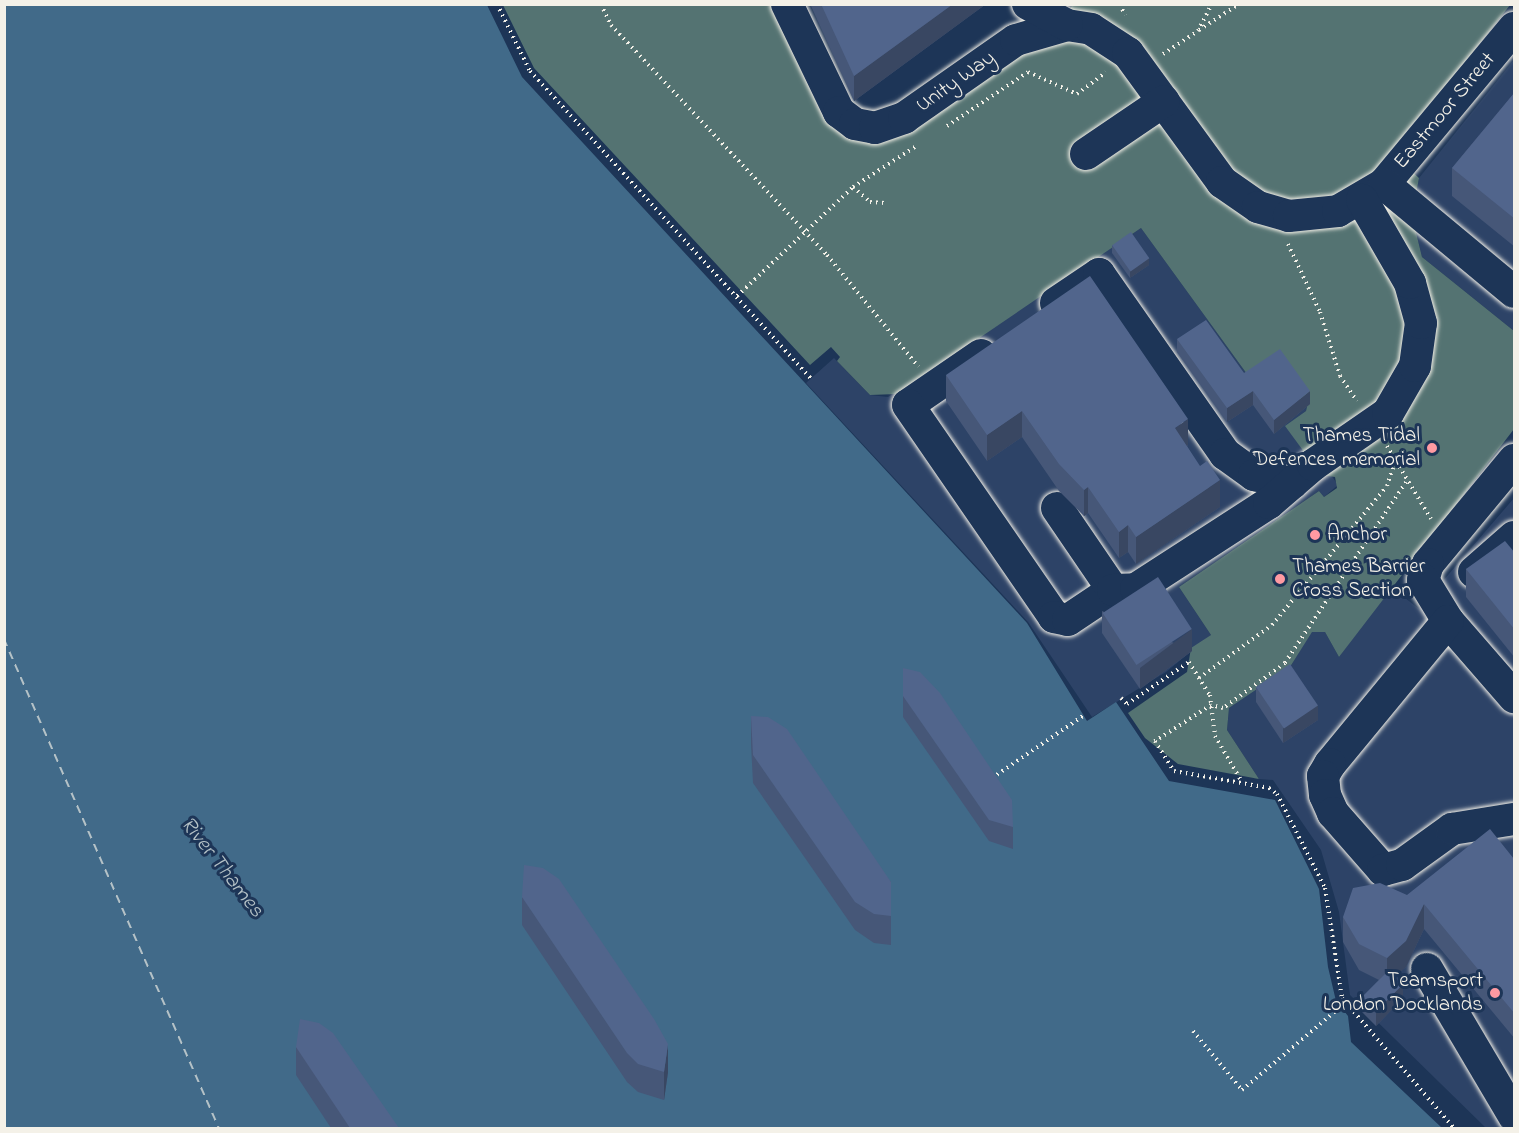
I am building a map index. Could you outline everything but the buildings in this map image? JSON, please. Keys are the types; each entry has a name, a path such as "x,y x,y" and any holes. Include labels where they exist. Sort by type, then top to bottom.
{"street":[{"name":"Unity Way","path":"787,4 839,112 875,128 904,118 1016,40 1067,25"},
{"path":"1029,4 1067,25 1110,38 1164,101 1222,182 1258,207 1311,217 1374,192"},
{"name":"Eastmoor Street","path":"1374,192 1515,28"},
{"path":"1086,154 1164,101"},
{"path":"1374,192 1515,292"},
{"path":"1004,339 908,405 1054,617 1068,620 1113,590 1137,589 1160,579 1303,474 1361,421 1402,397 1420,351 1421,323 1410,283 1374,192"},
{"path":"1032,320 1099,274 1225,454 1254,475 1303,474"},
{"path":"1515,460 1447,542 1423,580 1448,621 1515,697"},
{"path":"1057,508 1113,590"},
{"path":"1466,579 1515,537"},
{"path":"1448,621 1330,764 1323,776 1325,795 1333,813 1383,870 1402,865 1452,829 1515,819"},
{"path":"1427,969 1515,1116"}],"path":[{"path":"497,4 530,71 811,379"},
{"path":"601,4 611,25 806,234 920,369 917,372"},
{"path":"1120,4 1123,14"},
{"path":"1198,31 1212,4"},
{"path":"1157,58 1239,4"},
{"path":"940,130 1028,72 1077,94 1112,67"},
{"path":"737,296 806,234 853,187 921,143"},
{"path":"853,187 870,202 885,203"},
{"path":"1287,240 1320,312 1340,376 1361,421"},
{"path":"1199,678 1272,625 1387,486 1395,461 1406,482 1447,542"},
{"path":"1406,482 1285,663 1222,708 1211,705 1155,741 1174,771 1243,783 1277,794 1318,867 1330,910 1336,981 1345,1003 1454,1128"},
{"path":"1121,698 1127,704 1189,662 1211,705 1215,736 1243,783"},
{"path":"986,782 1083,716"},
{"path":"1193,1031 1242,1090 1345,1003"}],"shaded area":[{"path":"1514,60 1514,331 1422,257 1412,216 1419,178"},
{"path":"1141,228 1252,381 1308,402 1306,411 1286,426 1321,475 1331,475 1338,485 1324,497 1319,491 1179,587 1211,635 1166,672 1092,717 1028,622 806,383 834,358 870,395 888,397"},
{"path":"1514,498 1514,1128 1486,1128 1350,995 1339,912 1321,850 1273,780 1259,779 1227,730 1229,708 1290,667 1312,631 1325,632 1339,657 1390,586 1419,609"}],"green space":[{"path":"503,5 774,5 853,139 1026,48 1060,41 1072,5 1510,5 1393,154 1419,178 1412,216 1422,257 1514,331 1514,429 1339,657 1325,632 1312,632 1290,667 1229,708 1227,730 1259,779 1178,764 1145,738 1128,713 1187,672 1191,648 1211,635 1179,587 1319,491 1324,497 1337,488 1335,477 1321,475 1285,426 1306,411 1308,402 1252,381 1141,228 897,394 870,395 837,361 840,357 831,347 810,365 534,68"}],"water":[{"name":"River Thames","path":"5,4 487,5 522,77 1027,623 1087,721 1116,702 1169,781 1275,800 1319,889 1328,967 1336,1001 1348,1016 1351,1042 1442,1128 5,1128"}],"ferry route":[{"path":"4,639 219,1128"}],"place":[{"name":"Thames Tidal Defences memorial","path":"1432,448"},
{"name":"Anchor","path":"1315,535"},
{"name":"Thames Barrier Cross Section","path":"1280,579"},
{"name":"Teamsport London Docklands","path":"1495,993"}]}
